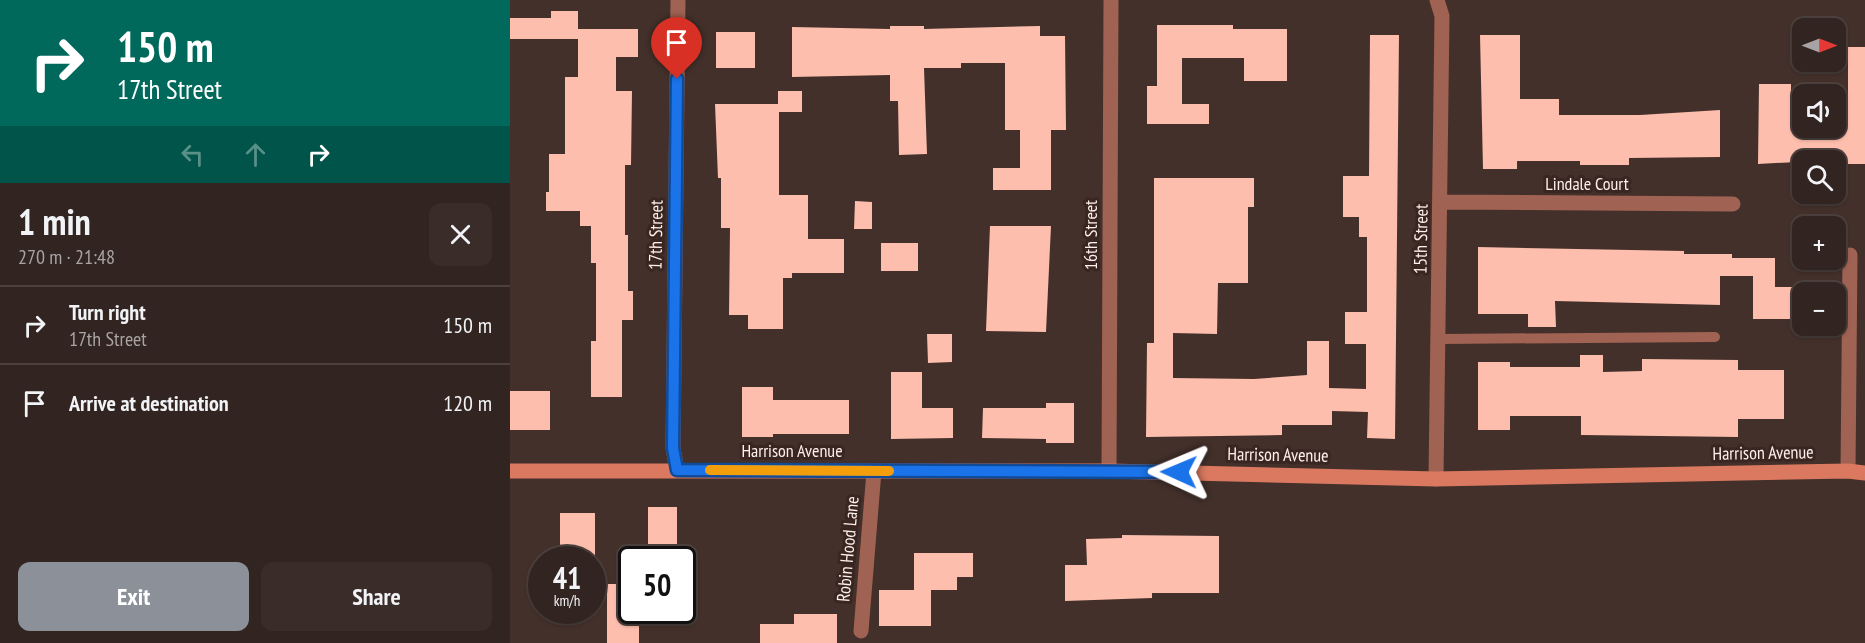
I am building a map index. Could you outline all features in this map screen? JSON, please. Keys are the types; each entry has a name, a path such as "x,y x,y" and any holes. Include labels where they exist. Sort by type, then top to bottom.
{"main road":[{"name":"Harrison Avenue","path":"510,471 1109,471 1436,479 1848,471 1865,473"}],"street":[{"name":"17th Street","path":"677,470 673,448 678,0"},
{"name":"16th Street","path":"1109,471 1111,0"},
{"name":"15th Street","path":"1436,479 1440,339 1442,16 1437,0"},
{"name":"Lindale Court","path":"1441,202 1733,204"},
{"path":"1848,471 1850,255"},
{"name":"Robin Hood Lane","path":"861,631 874,471"}],"lane":[{"path":"1440,339 1715,336"}],"building":[{"path":"551,11 578,11 578,39 510,39 510,18 551,18"},
{"path":"1157,25 1233,25 1233,29 1287,29 1287,81 1244,81 1244,58 1182,58 1182,104 1209,104 1209,124 1147,124 1147,86 1157,86"},
{"path":"890,26 924,26 924,29 1040,26 1040,36 1065,36 1066,130 1051,130 1051,190 993,190 993,168 1020,168 1020,130 1005,130 1005,63 961,63 961,68 924,68 927,154 899,155 898,101 890,101 890,75 792,77 792,27 890,29"},
{"path":"578,29 638,29 638,57 616,57 616,91 632,91 631,165 625,165 625,235 628,235 628,291 633,291 633,320 622,320 622,397 591,397 591,341 596,341 596,263 591,263 591,226 580,226 580,211 546,211 546,192 549,192 549,154 565,154 565,77 578,77"},
{"path":"716,32 755,32 755,68 716,68"},
{"path":"1370,35 1399,35 1395,439 1367,438 1368,412 1332,411 1332,425 1282,425 1282,435 1146,437 1147,343 1154,343 1154,178 1254,178 1254,207 1248,207 1248,283 1218,283 1217,334 1173,333 1173,378 1254,379 1307,375 1307,341 1329,341 1329,388 1366,389 1366,344 1345,344 1345,312 1367,312 1367,237 1359,237 1359,217 1343,217 1343,176 1369,176"},
{"path":"1480,35 1520,35 1520,99 1559,99 1559,115 1640,115 1720,110 1720,157 1629,158 1629,165 1580,165 1580,161 1517,161 1517,169 1483,169"},
{"path":"1848,47 1865,47 1865,164 1846,164 1846,150 1792,150 1792,162 1758,164 1759,84 1791,84 1792,138 1846,138 1846,98 1848,98"},
{"path":"778,91 802,91 802,112 779,112 779,195 808,195 808,239 844,239 844,273 792,273 792,278 783,278 783,329 748,329 748,315 729,315 730,228 721,228 721,178 718,178 715,104 778,104"},
{"path":"855,201 872,202 872,229 854,229"},
{"path":"990,226 1051,226 1046,332 986,331"},
{"path":"881,243 918,243 918,271 881,271"},
{"path":"1478,247 1684,251 1684,254 1732,254 1732,258 1775,258 1775,287 1792,287 1792,319 1753,319 1753,276 1720,276 1720,305 1555,301 1556,327 1528,327 1528,314 1478,314"},
{"path":"927,334 952,334 952,362 928,363"},
{"path":"1580,355 1603,355 1603,372 1642,371 1642,359 1738,360 1738,370 1784,370 1784,419 1738,419 1738,437 1581,435 1581,416 1510,416 1510,430 1478,430 1478,362 1510,362 1510,367 1580,367"},
{"path":"891,372 922,372 922,408 953,408 953,438 891,439"},
{"path":"742,387 773,387 773,400 849,400 849,434 773,434 773,437 742,437"},
{"path":"510,391 550,391 550,430 510,430"},
{"path":"1046,403 1074,403 1074,443 1046,443 1046,439 982,438 983,408 1046,408"},
{"path":"648,507 677,507 677,545 648,545"},
{"path":"560,513 595,513 595,546 560,546"},
{"path":"1122,535 1219,536 1219,593 1152,593 1152,598 1065,601 1065,565 1087,565 1086,539 1122,538"},
{"path":"914,553 973,553 973,577 957,577 957,590 931,590 931,626 879,626 879,590 914,590"},
{"path":"607,584 618,584 618,624 639,624 639,643 607,643"},
{"path":"794,614 837,614 837,643 760,643 760,624 794,624"}],"slow traffic":[{"path":"710,470 889,471"}],"route":[{"path":"677,79 673,448 677,470 1179,472"}]}
